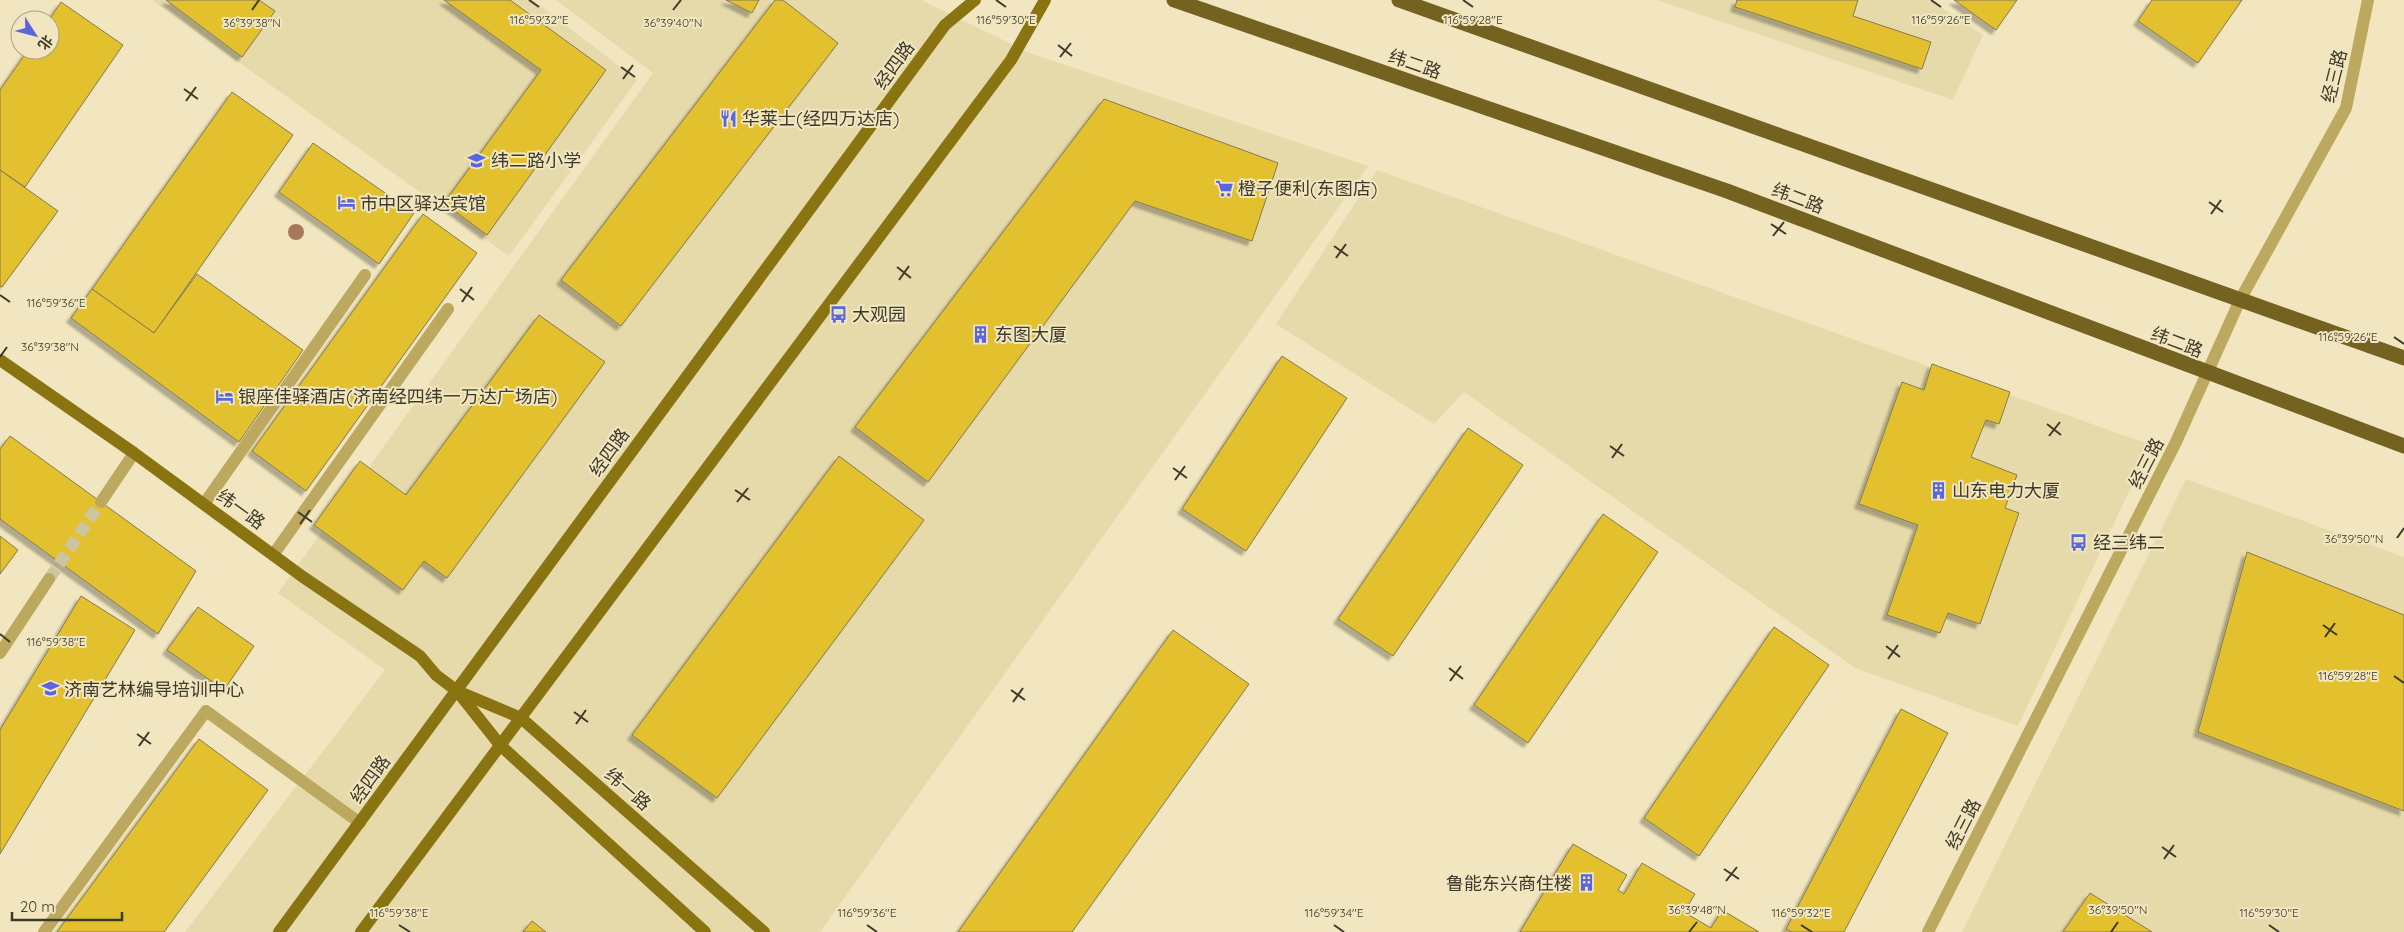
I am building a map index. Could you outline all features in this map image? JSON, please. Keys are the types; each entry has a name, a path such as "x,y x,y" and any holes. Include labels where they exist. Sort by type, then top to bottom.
{"highway":[{"name":"纬二路","path":"1174,0 1727,191 2404,446"},
{"path":"1399,0 2404,358"}],"main road":[{"name":"经四路","path":"279,932 945,25 975,0"},
{"path":"361,932 1011,60 1045,0"},
{"name":"纬一路","path":"0,360 134,453 273,555 420,656 436,675 457,691 520,718 764,932"},
{"name":"纬一路","path":"457,691 500,745 705,932"}],"street":[{"name":"经三路","path":"1928,932 2176,442 2240,300 2346,108 2368,0"},
{"path":"204,504 366,275"},
{"path":"273,555 448,309"},
{"path":"101,502 134,453"},
{"path":"0,653 49,579"},
{"path":"44,932 206,711 360,823"}],"shaded area":[{"name":"纬二路小学","path":"152,0 533,0 637,80 509,256"},
{"path":"556,0 921,0 1032,54 1368,166 820,932 185,932 385,670 278,593 653,73"},
{"path":"1657,0 1930,0 1983,35 1953,100"},
{"path":"1377,170 2151,445 2018,726 1855,668 1464,392 1434,424 1276,324"},
{"path":"2186,479 2404,557 2404,932 1962,932"}],"building":[{"path":"166,0 259,0 275,11 242,57"},
{"path":"444,0 510,0 606,70 487,235 444,203 541,70"},
{"path":"726,0 759,0 752,13"},
{"path":"775,0 783,0 838,43 621,326 561,280"},
{"path":"1737,0 1858,0 1853,16 1931,42 1922,69 1735,7"},
{"path":"1954,0 2017,0 1996,30"},
{"path":"2152,0 2242,0 2198,63 2138,21"},
{"path":"61,2 123,45 25,187 0,170 0,90 21,60 60,60 60,10 56,10"},
{"path":"232,92 293,135 154,333 92,289"},
{"name":"东图大厦","path":"1104,99 1278,163 1252,241 1135,201 928,482 855,427"},
{"name":"市中区驿达宾馆","path":"313,143 414,213 379,264 279,192"},
{"path":"0,170 58,211 2,287 0,286"},
{"path":"423,214 477,253 306,491 252,451"},
{"name":"银座佳驿酒店(济南经四纬一万达广场店)","path":"197,274 303,350 239,442 71,318 92,289 154,333"},
{"path":"539,315 605,362 447,578 424,561 403,590 314,525 360,461 406,495"},
{"path":"1282,356 1347,398 1246,551 1182,509"},
{"name":"山东电力大厦","path":"1932,364 2010,392 1999,424 1986,420 1971,457 2017,475 2005,508 2019,513 1980,624 1948,613 1940,633 1887,615 1918,525 1859,504 1902,382 1924,390"},
{"path":"1468,428 1523,465 1393,656 1338,619"},
{"path":"10,436 196,571 158,634 0,519 0,449"},
{"path":"839,456 924,520 717,798 632,735"},
{"path":"1603,514 1658,552 1528,743 1474,705"},
{"path":"0,536 18,550 0,574"},
{"path":"2247,552 2404,615 2404,811 2198,732"},
{"path":"81,596 135,630 0,854 0,730"},
{"path":"198,607 254,646 224,690 167,650"},
{"path":"1774,627 1829,665 1699,856 1644,818"},
{"path":"1173,630 1249,684 1072,932 958,932"},
{"path":"1901,709 1948,733 1844,932 1792,932 1786,929"},
{"path":"199,739 268,790 164,932 57,932"},
{"name":"鲁能东兴商住楼","path":"1573,844 1627,875 1618,890 1624,894 1642,863 1695,894 1684,912 1711,928 1722,910 1759,932 1520,932"},
{"path":"2090,893 2152,932 2063,932"},
{"path":"532,921 546,932 523,932"}],"tunnel":[{"path":"49,579 101,502"}],"place":[{"name":"华莱士(经四万达店)","path":"728,118"},
{"name":"纬二路小学","path":"477,160"},
{"name":"橙子便利(东图店)","path":"1224,188"},
{"name":"市中区驿达宾馆","path":"346,203"},
{"name":"大观园","path":"838,314"},
{"name":"东图大厦","path":"981,334"},
{"name":"银座佳驿酒店(济南经四纬一万达广场店)","path":"224,396"},
{"name":"山东电力大厦","path":"1938,490"},
{"name":"经三纬二","path":"2079,542"},
{"name":"济南艺林编导培训中心","path":"50,689"},
{"name":"鲁能东兴商住楼","path":"1586,883"}]}
